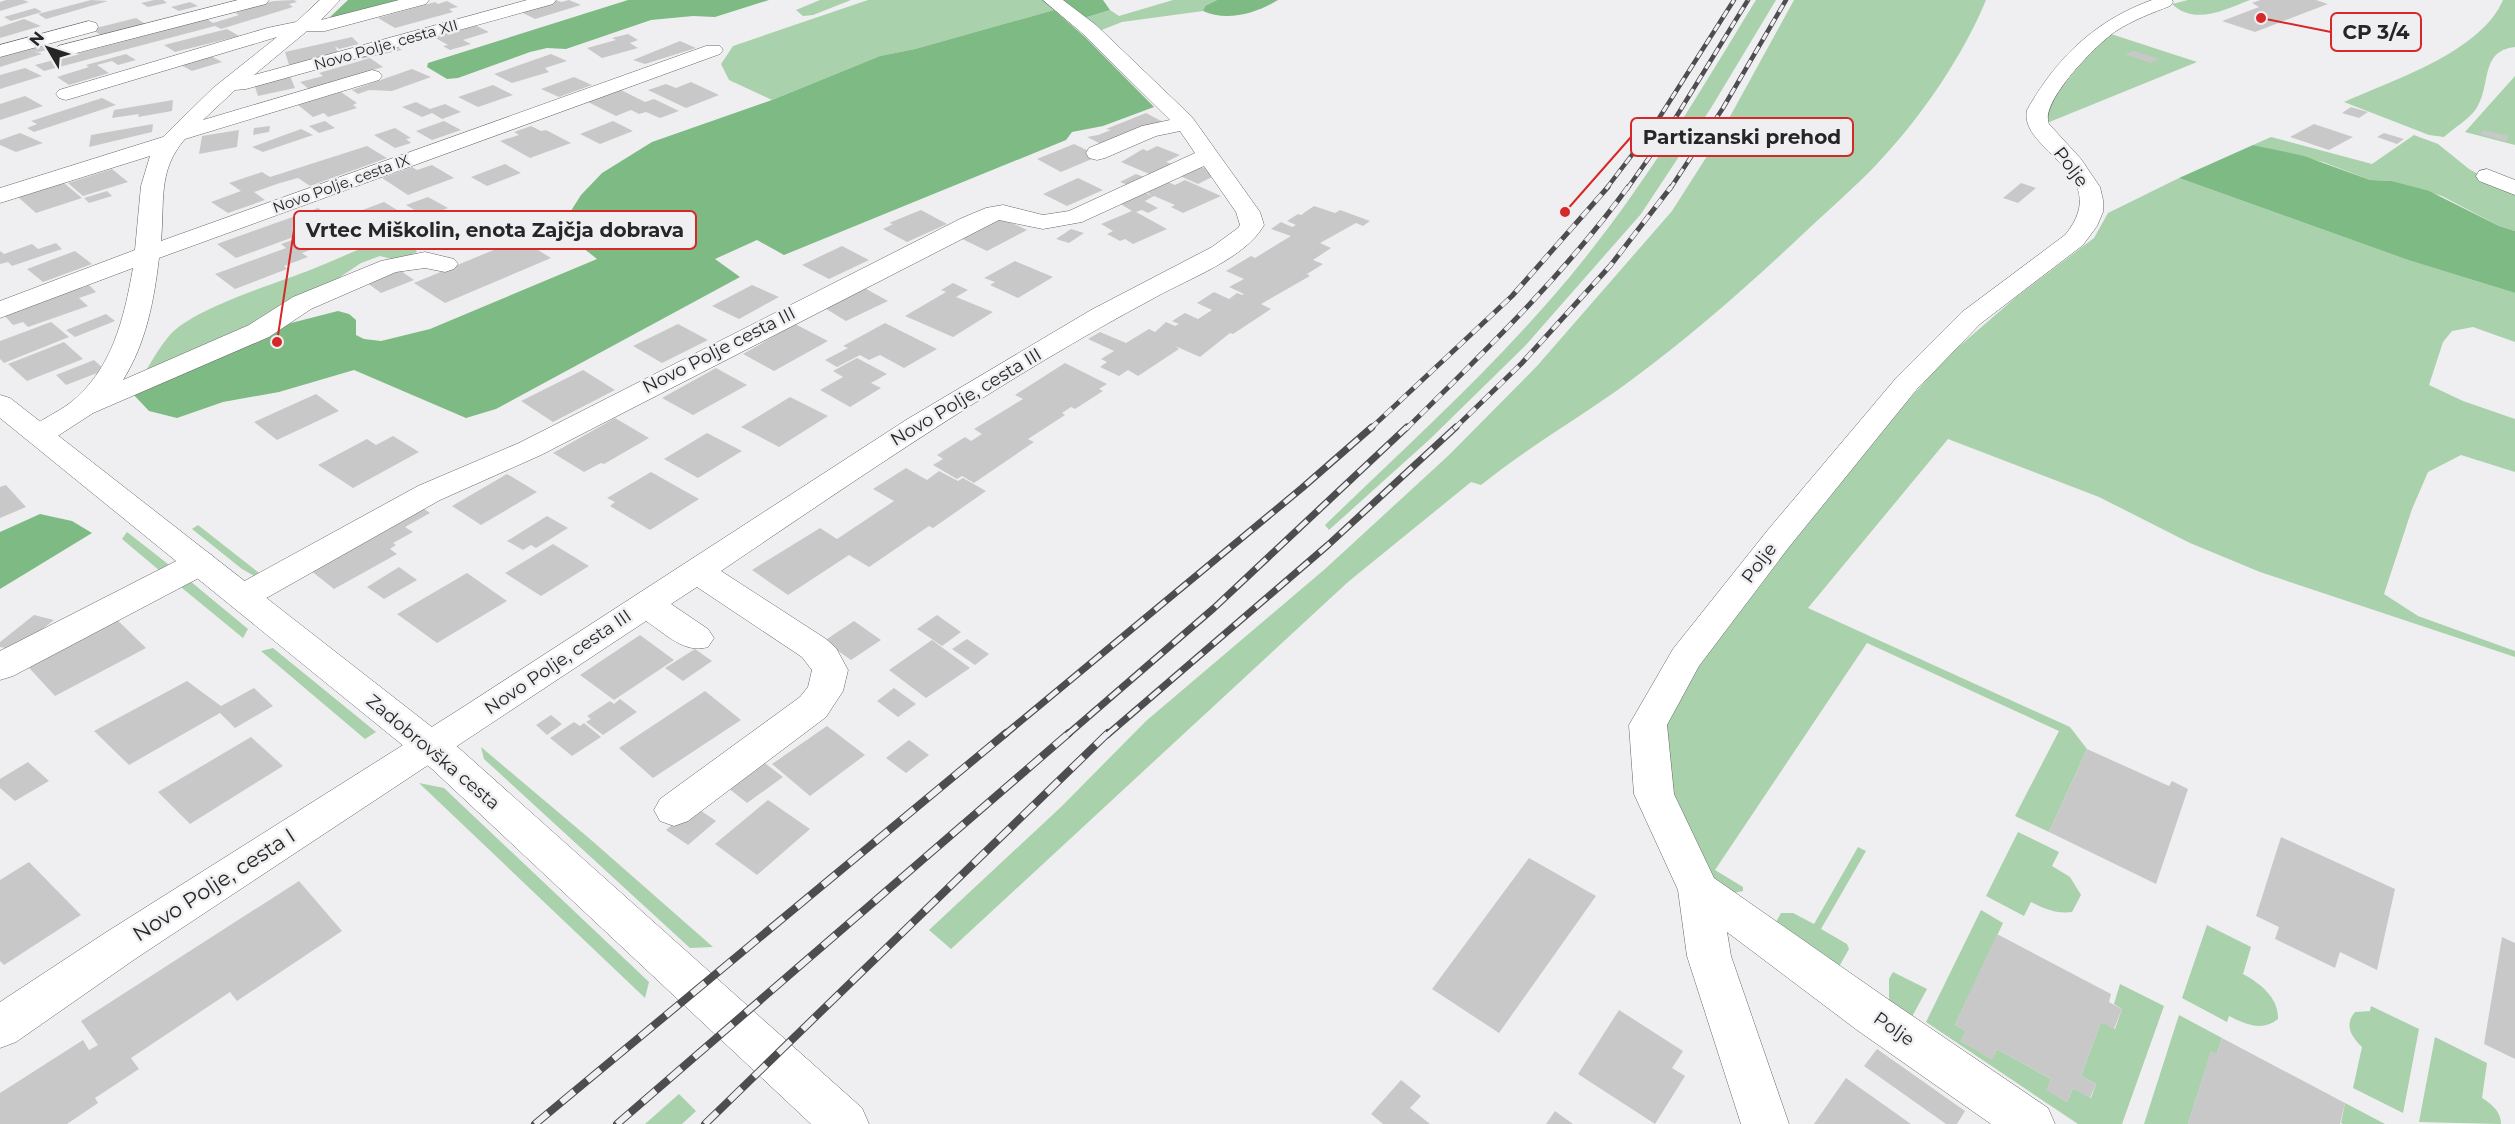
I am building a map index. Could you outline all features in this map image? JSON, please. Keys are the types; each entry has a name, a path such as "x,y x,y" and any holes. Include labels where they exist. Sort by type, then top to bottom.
{"street":[{"path":"0,51 193,0"},
{"path":"65,50 260,0"},
{"name":"Novo Polje, cesta XII","path":"40,435 66,420 110,378 123,349 139,307 147,254 151,188 158,162 197,112 304,26 331,0"},
{"path":"66,94 248,39 304,26 325,25 420,0"},
{"name":"Novo Polje, cesta XII","path":"225,89 547,0"},
{"name":"Novo Polje, cesta III","path":"430,747 696,570 994,378 1100,316 1221,252 1248,232 1252,225 1248,212 1185,124 1089,29 1052,0"},
{"name":"Polje","path":"2031,1124 1873,1015 1746,921 1699,890 1654,794 1648,725 1686,658 1778,539 1907,383 1971,318 2074,240 2087,226 2092,216 2093,201 2090,190 2084,177 2039,125 2037,111 2051,89 2105,30 2132,14 2164,2"},
{"path":"61,16 92,26"},
{"name":"Novo Polje, cesta IX","path":"0,310 147,254 713,50"},
{"name":"Novo Polje, cesta XII","path":"174,139 372,76"},
{"path":"1097,153 1150,131 1185,124"},
{"path":"0,196 174,139"},
{"name":"Novo Polje cesta III","path":"242,597 429,493 530,449 970,223 994,213 1043,222 1074,217 1207,156"},
{"path":"2487,176 2515,188"},
{"path":"76,411 259,331 302,303 390,266 425,260 445,264"},
{"name":"Zadobrovška cesta","path":"0,404 446,759 845,1124"},
{"path":"0,667 200,563"},
{"path":"674,810 813,707 825,691 830,670 823,657 814,648 696,570"},
{"path":"646,604 696,638"},
{"name":"Novo Polje, cesta I","path":"0,1027 129,940 430,747"},
{"path":"1699,890 1709,956 1765,1124"}],"green space":[{"path":"348,0 408,0 338,18 330,17"},
{"path":"628,0 769,0 715,17 693,16 651,20 566,49 547,48 530,52 458,78 447,79 427,67 428,63"},
{"path":"820,0 851,0 813,15 803,16 796,10"},
{"path":"868,0 1045,0 1054,10 915,49 880,56 772,100 729,80 721,64 733,46"},
{"path":"1060,0 1103,0 1110,10 1084,18"},
{"path":"1173,0 1217,0 1205,6 1203,11 1122,22 1099,31 1084,18 1110,10 1119,16"},
{"path":"1217,0 1278,0 1261,9 1232,16 1203,11 1205,6"},
{"path":"1756,0 1776,0 1711,108 1641,214 1525,346 1429,440 1329,530 1325,525 1492,362 1524,329 1585,258 1632,196"},
{"path":"1794,0 1986,0 1952,66 1892,147 1858,183 1740,291 1630,381 1481,485 1471,482 1348,582 951,949 929,930 1062,806 1146,721 1325,569 1449,455 1537,366 1672,211 1716,142"},
{"path":"2188,0 2250,0 2211,14 2200,15 2181,11 2172,4"},
{"path":"2503,0 2515,0 2515,47 2496,55 2491,62 2481,100 2476,109 2444,137 2429,135 2344,102 2410,74 2456,49 2476,35 2492,18"},
{"path":"1054,10 1085,37 1154,107 1103,126 1072,132 1066,140 784,255 757,240 715,259 740,277 496,409 466,418 354,370 279,392 223,402 177,418 149,411 132,393 291,323 338,311 349,314 356,320 356,335 364,339 381,341 430,329 597,259 568,236 562,225 581,195 602,173 652,142 772,100 880,56 915,49"},
{"path":"2111,34 2197,62 2047,123 2047,109 2057,93 2087,57"},
{"path":"2515,76 2515,145 2465,132"},
{"path":"2414,135 2438,144 2469,169 2515,194 2515,231 2499,226 2442,196 2392,181 2370,180 2323,162 2253,145 2271,137 2372,164"},
{"path":"2253,145 2304,156 2370,180 2392,181 2429,191 2499,226 2515,231 2515,293 2408,260 2179,178"},
{"path":"2179,178 2408,260 2515,293 2515,342 2473,327 2452,331 2443,342 2429,385 2463,401 2515,419 2515,472 2461,455 2428,472 2412,509 2384,594 2418,616 2515,651 2515,657 2260,572 2190,543 2099,497 1948,439 1808,608 2070,727 2087,749 2049,832 2015,816 2059,731 1867,643 1715,870 1743,887 1743,891 1729,894 1709,880 1678,825 1664,729 1700,659 1829,498 1869,444 1948,356 2015,298 2094,238 2108,213"},
{"path":"386,240 415,248 417,252 399,261 380,256 361,263 272,323 291,323 132,393 169,336 195,316"},
{"path":"40,514 72,521 92,533 0,589 0,532"},
{"path":"198,525 263,576 258,578 242,569 192,529"},
{"path":"127,532 173,568 166,576 122,539"},
{"path":"190,581 248,629 243,638 176,583"},
{"path":"273,648 376,732 365,739 261,651"},
{"path":"481,747 713,947 690,948 484,759"},
{"path":"419,783 444,788 649,982 645,998"},
{"path":"2018,832 2059,852 2052,866 2070,877 2081,895 2072,912 2051,910 2031,902 2024,916 1986,896"},
{"path":"1858,847 1866,851 1821,929 1847,944 1849,949 1840,965 1834,967 1776,922 1781,913 1793,913 1814,924"},
{"path":"1981,910 2003,923 1955,1025 1966,1031 1961,1041 1992,1059 1997,1049 2051,1079 2047,1090 2067,1102 2073,1088 2091,1098 2096,1084 2081,1076 2101,1022 2115,1029 2122,1009 2114,1004 2120,984 2164,1006 2122,1124 2078,1124 1926,1022"},
{"path":"2207,925 2251,947 2243,974 2256,982 2272,998 2278,1019 2260,1026 2247,1024 2229,1016 2227,1022 2182,998"},
{"path":"1893,972 1927,989 1908,1024 1889,1002 1889,979"},
{"path":"2371,1006 2419,1029 2403,1113 2353,1088 2362,1047 2352,1035 2350,1021 2355,1012 2370,1011"},
{"path":"2179,1015 2222,1038 2217,1054 2211,1052 2188,1124 2144,1124"},
{"path":"2435,1037 2487,1063 2482,1098 2495,1109 2501,1124 2419,1122"},
{"path":"679,1094 696,1111 682,1124 645,1124"},
{"path":"2345,1103 2385,1124 2341,1123"}],"building":[{"path":"6,0 29,2 0,11 0,2"},
{"path":"91,0 108,1 46,19 38,14"},
{"path":"163,0 167,3 148,7 141,3"},
{"path":"294,0 297,2 289,4 293,7 221,29 215,26 44,71 35,65 207,19 213,23 239,15 235,13 251,8 249,7 274,1"},
{"path":"556,0 561,2 569,0 581,5 535,19 519,11"},
{"path":"2260,0 2316,0 2328,4 2255,32 2222,21 2259,7 2252,3"},
{"path":"447,1 458,7 449,9 453,12 395,28 378,18 435,2 438,4"},
{"path":"190,2 198,6 179,11 171,7"},
{"path":"35,8 42,12 11,21 4,17"},
{"path":"136,18 147,25 103,37 92,29"},
{"path":"24,19 41,26 0,38 0,27"},
{"path":"473,24 489,32 463,40 471,44 450,50 443,46 448,45 432,36"},
{"path":"227,29 239,36 175,52 164,45"},
{"path":"628,34 638,40 630,43 638,48 602,58 587,48 616,40 612,38"},
{"path":"352,37 359,44 339,49 335,46 339,55 289,65 285,52"},
{"path":"43,41 55,48 34,51 42,54 0,67 0,56"},
{"path":"680,41 696,48 645,64 633,60"},
{"path":"394,45 402,50 361,59 356,56"},
{"path":"2134,51 2159,59 2151,63 2125,54"},
{"path":"126,54 136,60 118,65 112,61 97,65 109,73 69,85 57,77 89,67 86,65"},
{"path":"551,54 567,61 545,68 549,72 512,83 494,74"},
{"path":"209,55 222,62 192,71 179,64"},
{"path":"370,58 383,67 309,89 300,82 323,76 319,73"},
{"path":"25,68 42,76 0,89 0,75"},
{"path":"412,69 431,77 392,91 369,90 358,94 352,90"},
{"path":"290,76 295,88 258,96 254,84"},
{"path":"574,77 592,85 559,97 541,89"},
{"path":"691,82 719,95 686,108 648,90 666,84 676,88"},
{"path":"493,85 513,95 478,107 458,97"},
{"path":"621,90 645,102 654,99 679,111 660,118 646,112 639,114 631,110 616,116 588,102"},
{"path":"341,92 357,103 353,105 357,108 328,117 324,113 313,117 298,105"},
{"path":"25,96 43,106 0,120 0,104"},
{"path":"102,98 116,105 34,132 27,128 37,124 31,121"},
{"path":"173,100 172,111 138,117 139,114 112,118 114,110"},
{"path":"416,102 430,109 445,104 461,112 442,119 432,113 422,117 402,107"},
{"path":"2351,107 2368,112 2359,118 2342,113"},
{"path":"1146,113 1165,123 1103,145 1087,137 1111,130 1106,129"},
{"path":"325,121 335,128 319,133 309,126"},
{"path":"444,121 461,130 432,140 416,131"},
{"path":"613,121 633,131 600,144 580,134"},
{"path":"153,124 152,132 89,147 91,135"},
{"path":"2314,124 2353,137 2329,150 2290,137"},
{"path":"270,126 269,132 253,135 254,128"},
{"path":"531,126 541,131 546,130 571,143 530,158 500,141 519,135 514,132"},
{"path":"395,128 411,138 406,139 411,143 395,148 374,135"},
{"path":"301,129 313,135 263,152 252,147"},
{"path":"239,130 237,147 199,154 202,136"},
{"path":"2483,130 2509,136 2506,141 2480,134"},
{"path":"20,133 43,143 16,152 0,145 0,140"},
{"path":"2384,133 2404,139 2397,144 2377,137"},
{"path":"1074,144 1099,156 1061,172 1037,159"},
{"path":"367,146 387,158 310,186 298,178 280,183 254,192 265,200 228,213 211,202 241,191 229,183 262,172 270,177"},
{"path":"1157,146 1180,155 1166,162 1175,165 1154,176 1121,162 1143,149 1147,151"},
{"path":"505,164 521,173 487,186 471,177"},
{"path":"432,165 454,178 408,195 382,178 412,167 417,170"},
{"path":"1198,167 1205,168 1212,177 1198,184 1180,176"},
{"path":"112,169 128,182 83,196 68,183"},
{"path":"1136,174 1149,179 1133,187 1120,182"},
{"path":"1078,178 1103,190 1067,206 1043,194"},
{"path":"1185,180 1221,196 1183,213 1171,207 1175,205 1154,196 1145,201 1137,197 1158,208 1148,213 1142,210 1136,212 1167,229 1133,244 1125,239 1120,241 1107,234 1113,231 1101,224 1132,211 1119,203 1144,192 1152,196 1147,192 1168,182 1175,185"},
{"path":"64,183 82,198 36,213 18,197"},
{"path":"2021,183 2036,188 2018,203 2003,198"},
{"path":"107,191 112,196 89,203 84,198"},
{"path":"428,197 448,208 426,217 406,205"},
{"path":"384,202 407,216 371,230 349,215"},
{"path":"1314,206 1335,213 1340,210 1370,221 1363,226 1356,223 1320,243 1331,248 1313,260 1323,264 1307,274 1310,276 1261,304 1271,309 1233,334 1230,333 1200,357 1175,346 1179,349 1138,376 1128,370 1119,376 1100,367 1107,362 1101,359 1114,351 1088,339 1100,332 1126,343 1149,329 1155,332 1166,322 1175,326 1179,324 1172,321 1185,313 1198,319 1212,310 1197,303 1214,292 1229,299 1237,293 1244,294 1229,287 1244,279 1226,271 1251,256 1255,258 1291,236 1271,229 1281,222 1292,227 1296,225 1287,221"},
{"path":"318,208 337,221 236,258 217,244"},
{"path":"921,210 947,224 907,242 883,229 893,224 889,223"},
{"path":"997,216 1027,230 987,251 956,236"},
{"path":"1071,229 1084,233 1069,243 1056,239"},
{"path":"312,233 326,244 302,253 308,257 284,266 287,269 235,289 215,274 286,248 281,244"},
{"path":"520,239 551,258 445,303 414,283"},
{"path":"56,243 62,249 12,266 8,262 0,264 0,251 4,254 32,244 38,249"},
{"path":"842,246 869,260 829,279 802,265"},
{"path":"75,251 92,264 43,282 27,269"},
{"path":"1015,261 1053,277 1018,298 990,285 995,282 984,278"},
{"path":"398,269 414,280 381,293 366,282"},
{"path":"953,283 968,290 956,297 993,312 953,337 905,316 946,292 941,290"},
{"path":"78,284 82,288 89,285 96,292 79,298 88,306 28,327 23,322 13,325 3,314"},
{"path":"752,285 779,297 739,319 712,306"},
{"path":"859,285 888,301 846,321 818,304"},
{"path":"106,314 115,321 75,337 66,330"},
{"path":"51,322 69,337 4,363 0,359 0,341"},
{"path":"885,323 937,349 904,368 880,355 869,360 860,355 837,367 825,360 848,348 843,346"},
{"path":"678,324 708,340 662,363 633,346"},
{"path":"795,324 828,341 774,371 743,354"},
{"path":"64,342 83,359 27,381 8,364"},
{"path":"857,358 887,374 871,383 881,388 850,407 820,390 843,377 833,371"},
{"path":"94,360 105,370 66,385 56,375"},
{"path":"1065,363 1107,384 1099,389 1103,391 1075,409 1071,407 1062,413 1065,415 1028,439 1034,442 974,483 962,476 957,479 933,465 943,459 937,455 965,437 971,441 982,434 974,429 1023,399 1015,395"},
{"path":"716,368 747,385 693,415 662,398"},
{"path":"583,370 615,390 553,422 521,401"},
{"path":"316,394 339,411 277,440 254,422"},
{"path":"790,397 828,416 779,447 741,427"},
{"path":"615,418 649,438 604,464 601,463 584,472 553,453"},
{"path":"707,433 742,451 698,478 664,459"},
{"path":"393,436 419,452 353,488 318,465 367,439 376,445"},
{"path":"906,468 927,480 939,471 958,481 963,478 986,491 933,528 929,526 869,567 849,555 788,595 752,570 820,528 837,539 894,501 873,489"},
{"path":"651,472 699,499 650,530 610,506 615,502 607,498"},
{"path":"507,474 537,492 481,525 452,506"},
{"path":"6,485 26,507 0,518 0,487"},
{"path":"420,506 430,513 405,527 413,532 393,543 396,545 390,549 397,554 334,589 310,570"},
{"path":"547,516 568,528 536,548 531,545 523,550 507,541"},
{"path":"553,544 589,566 541,596 505,573"},
{"path":"399,567 417,580 384,599 367,587"},
{"path":"467,573 507,601 437,643 397,614"},
{"path":"109,612 146,648 55,696 20,658"},
{"path":"34,615 54,620 15,650 0,647 0,642"},
{"path":"937,615 961,632 942,646 917,629"},
{"path":"854,621 881,640 851,660 824,641"},
{"path":"640,635 674,660 614,700 580,675"},
{"path":"967,639 989,654 975,665 952,649"},
{"path":"932,640 970,668 926,698 889,670"},
{"path":"695,649 712,661 683,681 665,668"},
{"path":"187,681 221,706 254,688 273,706 235,728 220,713 129,765 94,731"},
{"path":"894,688 916,704 898,717 877,701"},
{"path":"705,691 741,720 653,778 619,748"},
{"path":"620,699 637,712 603,735 586,722 591,719 587,716 610,701 614,704"},
{"path":"551,715 562,724 547,735 536,725"},
{"path":"574,722 580,726 584,723 601,737 572,756 550,738"},
{"path":"827,726 865,755 810,796 772,764"},
{"path":"251,737 283,766 190,824 158,792"},
{"path":"909,740 929,755 906,773 886,758"},
{"path":"2087,749 2169,786 2172,781 2188,789 2156,884 2049,832"},
{"path":"757,757 783,777 747,803 722,783"},
{"path":"28,762 49,781 15,801 0,788 0,779"},
{"path":"768,800 810,829 757,875 715,844"},
{"path":"694,806 716,821 688,845 666,830"},
{"path":"2281,837 2395,889 2377,970 2340,952 2335,968 2275,939 2279,927 2256,916"},
{"path":"1529,858 1596,896 1499,1033 1432,989"},
{"path":"29,862 81,915 4,965 0,961 0,880"},
{"path":"299,881 342,931 237,1001 230,992 131,1058 139,1069 95,1098 98,1103 67,1124 0,1124 0,1093 83,1040 89,1050 98,1045 81,1021"},
{"path":"1997,934 2111,994 2109,1002 2122,1009 2114,1029 2101,1022 2081,1076 2096,1084 2090,1098 2073,1088 2067,1102 2046,1090 2051,1079 1997,1049 1992,1060 1961,1041 1966,1031 1955,1025"},
{"path":"2502,937 2515,943 2515,1059 2484,1044"},
{"path":"1619,1010 1683,1051 1672,1068 1685,1076 1655,1124 1578,1074"},
{"path":"2222,1038 2345,1103 2340,1124 2188,1124 2211,1051 2217,1054"},
{"path":"1877,1049 1965,1111 1957,1124 1946,1124 1864,1066"},
{"path":"1846,1078 1911,1124 1814,1124"},
{"path":"1401,1080 1421,1096 1410,1108 1430,1124 1383,1124 1371,1114"},
{"path":"1555,1111 1573,1124 1546,1124"}],"railway":[{"path":"1606,189 1654,126 1734,0"},
{"path":"1627,189 1665,135 1748,0"},
{"path":"1670,189 1723,108 1786,0"},
{"path":"1370,429 1512,296 1608,187"},
{"path":"1406,429 1549,283 1577,252 1628,187"},
{"path":"1454,429 1522,363 1610,266 1671,187"},
{"path":"1004,735 1302,488 1372,427"},
{"path":"1067,735 1214,608 1407,427"},
{"path":"1107,735 1328,545 1456,427"},
{"path":"535,1124 1006,733"},
{"path":"617,1124 1069,733"},
{"path":"705,1124 1108,733"}],"place":[{"name":"CP 3/4","path":"2261,18"},
{"name":"Partizanski prehod","path":"1565,212"},
{"name":"Vrtec Miškolin, enota Zajčja dobrava","path":"277,342"}]}
